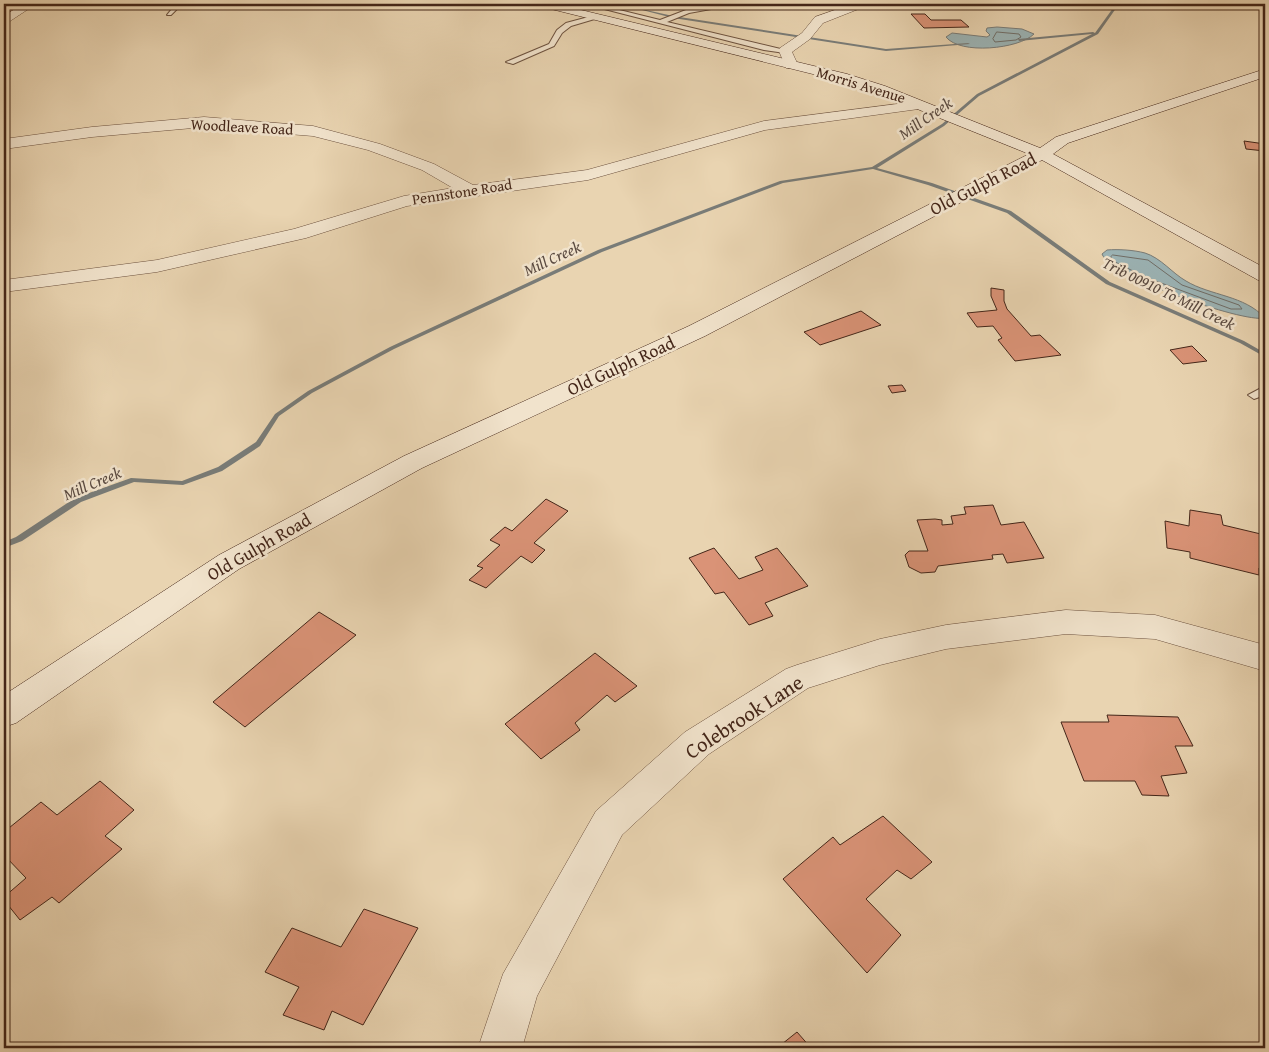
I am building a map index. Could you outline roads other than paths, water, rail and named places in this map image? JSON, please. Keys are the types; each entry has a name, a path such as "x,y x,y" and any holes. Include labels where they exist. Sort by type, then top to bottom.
{"street":[{"path":"4,21 30,4"},
{"name":"Morris Avenue","path":"543,4 865,84 921,105 1042,154 1265,276"},
{"path":"791,65 796,44 819,20 859,5 872,4"},
{"path":"949,4 971,5"},
{"name":"Old Gulph Road","path":"4,713 229,562 412,462 698,330 1042,154 1062,140 1265,73"},
{"name":"Pennstone Road","path":"4,286 156,266 300,234 404,201 470,190 588,175 764,126 921,105"},
{"name":"Woodleave Road","path":"4,144 92,132 204,122 312,131 374,147 428,167 470,190"},
{"name":"Colebrook Lane","path":"500,1048 518,988 609,823 697,743 797,678 880,652 946,636 1066,622 1155,626 1265,658"}],"lane":[{"path":"168,14 178,4"},
{"path":"588,4 666,20 764,48 796,44"},
{"path":"666,20 679,15 720,6"},
{"path":"510,62 552,46 558,31 567,25 596,17"}],"water":[{"path":"987,28 1022,29 1034,34 1016,43 990,48 964,46 953,43 946,37 952,33 987,37 990,35 986,31"},
{"path":"1107,250 1131,250 1151,255 1186,281 1237,300 1257,310 1265,318 1252,318 1205,306 1151,285 1110,263 1102,254"}],"waterway":[{"path":"620,4 673,17 886,50 968,44"},
{"name":"Mill Creek","path":"873,168 943,125 978,95 1097,33 1117,4"},
{"path":"1019,40 1093,33"},
{"name":"Mill Creek","path":"4,545 19,539 78,500 134,480 183,483 220,469 258,444 277,415 310,392 392,348 600,251 782,182 873,168"},
{"name":"Trib 00910 To Mill Creek","path":"873,168 930,184 1009,212 1108,283 1242,342 1265,355"}]}
